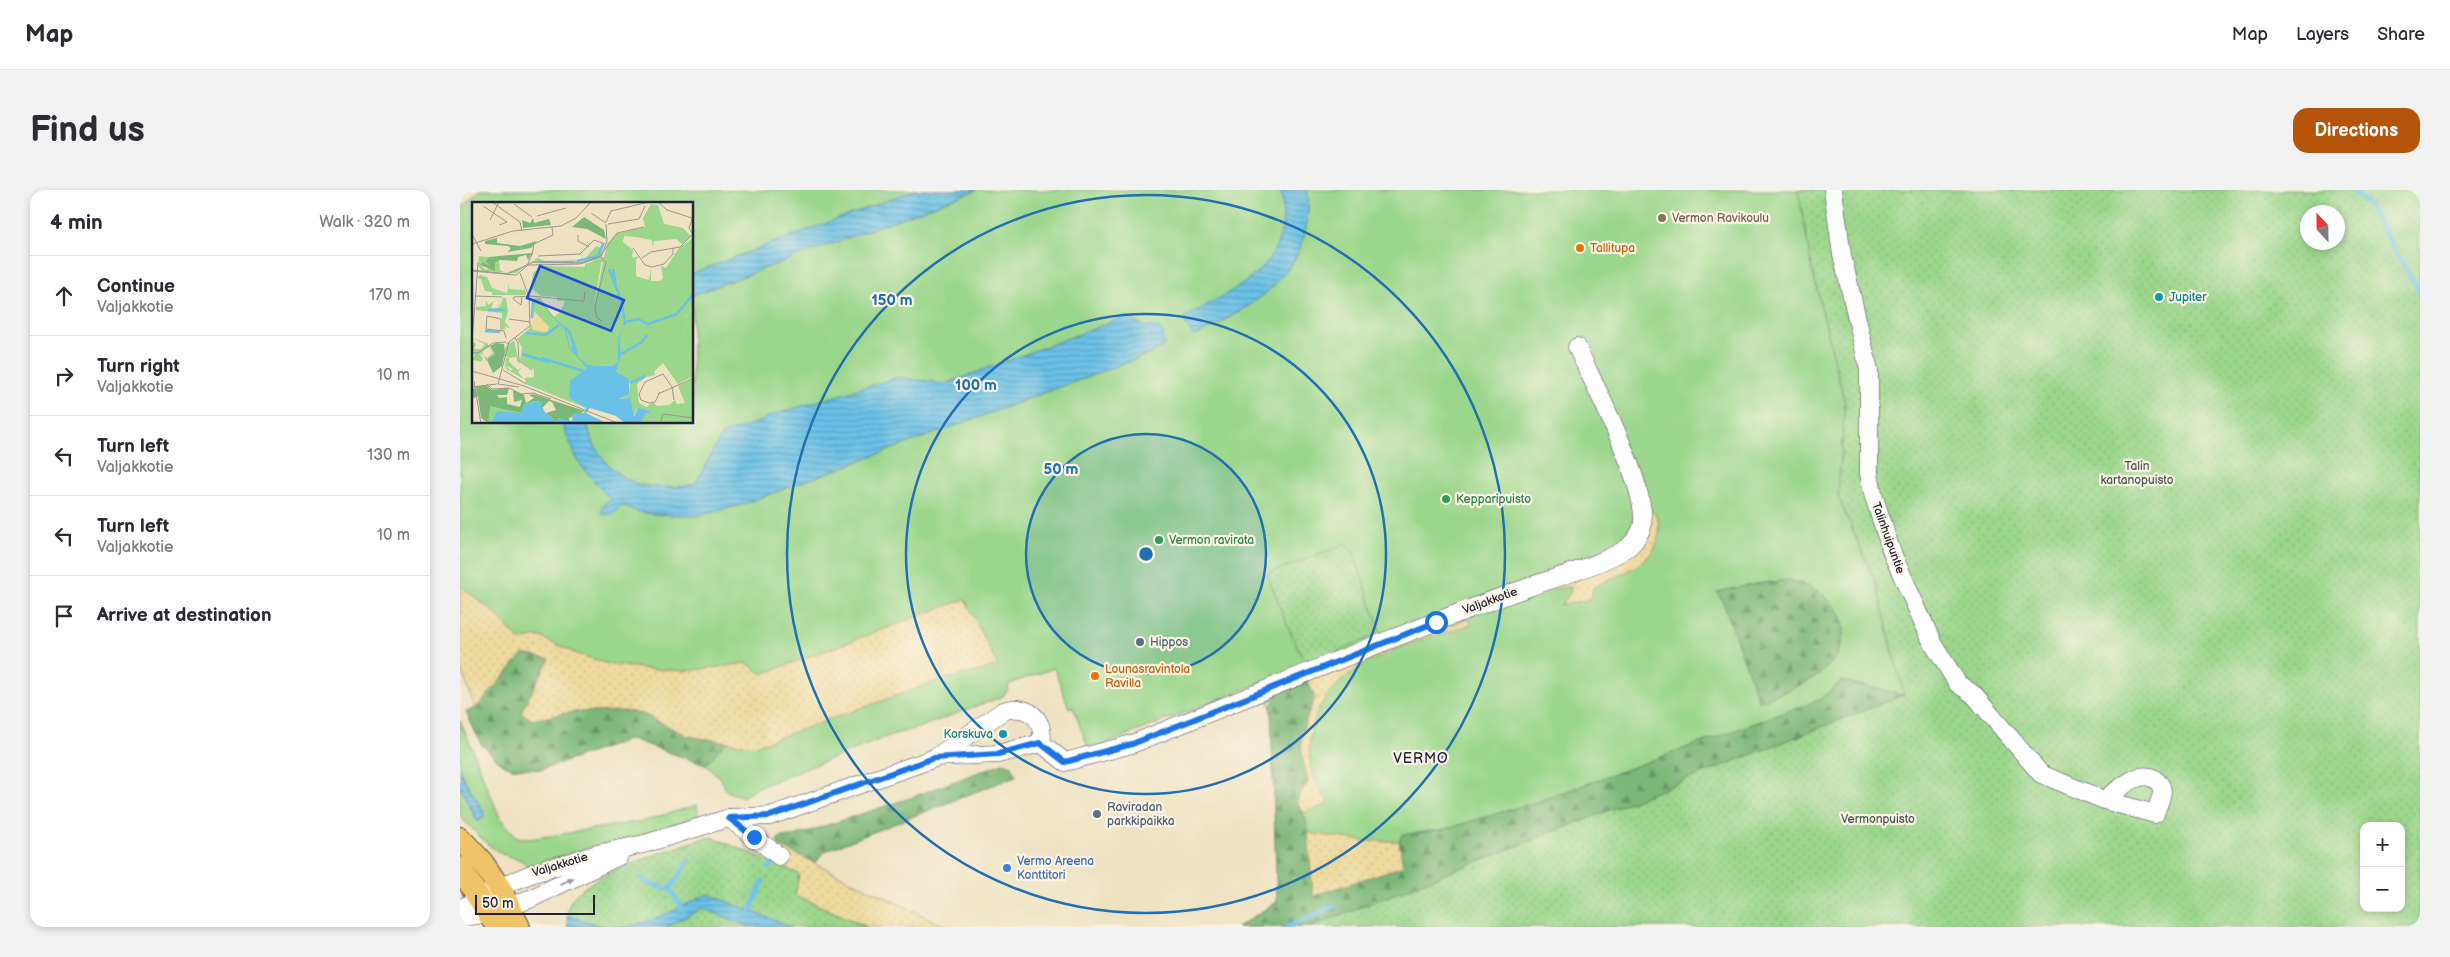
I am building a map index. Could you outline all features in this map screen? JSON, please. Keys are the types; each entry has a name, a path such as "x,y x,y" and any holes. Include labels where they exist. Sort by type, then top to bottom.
{"main road":[{"path":"460,838 482,862 495,906"},
{"path":"460,868 495,906 519,927"}],"street":[{"name":"Talinhuipuntie","path":"1833,190 1842,255 1869,370 1870,474 1874,497 1892,553 1919,615 1932,642 1958,684 1973,694 2041,774 2104,800"},
{"name":"Valjakkotie","path":"1040,743 1065,762 1132,744 1325,665 1591,564 1628,547 1641,530 1643,510 1639,492 1631,468 1577,347"},
{"name":"Valjakkotie","path":"495,906 532,898 644,844 729,818 770,816 934,758 1010,708 1024,709 1036,717 1042,730 1040,743"},
{"name":"Valjakkotie","path":"934,758 998,754 1040,743"},
{"path":"729,818 779,856"},
{"path":"460,909 495,906"},
{"path":"460,917 495,906"}],"green space":[{"name":"Vermon ravirata","path":"479,190 1823,190 1810,261 1845,403 1838,497 1876,583 1904,695 1310,927 1237,927 1277,902 1271,708 1263,682 1089,750 1073,707 1069,708 1054,668 1009,684 1008,690 1003,696 918,728 894,734 757,788 743,797 727,791 720,777 705,765 712,758 460,667 460,210"},
{"name":"Talin kartanopuisto","path":"1798,190 2420,190 2420,927 1310,927 1904,695 1876,583 1838,497 1845,403 1813,274"},
{"path":"1347,543 1353,552 1381,633 1306,665 1288,627 1267,574"},
{"path":"1789,580 1816,590 1837,609 1844,627 1841,648 1834,660 1812,678 1799,686 1759,702 1723,602 1717,592 1754,584"},
{"path":"523,654 549,659 521,712 532,720 572,712 627,711 646,715 687,736 726,742 705,765 631,739 541,770 512,768 502,764 481,744 466,712 476,708"},
{"path":"1307,679 1315,698 1301,739 1302,758 1309,782 1299,794 1298,805 1304,815 1309,837 1313,896 1403,866 1399,841 1402,835 1445,829 1539,801 1819,700 1842,681 1904,695 1310,927 1237,927 1277,903 1271,708 1279,691"},
{"path":"460,720 500,818 517,837 530,839 643,821 697,805 698,816 643,835 594,846 527,866 522,861 502,854 490,846 460,816 460,786 477,821 484,817 483,811 460,772"},
{"path":"1003,763 1012,766 1016,776 825,851 815,863 779,846 777,840 781,837 791,837 910,798"},
{"path":"712,837 799,874 795,895 867,927 568,927 569,904 579,891 593,882 630,864 701,839"}],"sand":[{"path":"1650,509 1657,518 1659,530 1657,542 1645,560 1593,588 1591,599 1560,605 1569,595 1571,587 1542,590 1600,568"},
{"path":"460,586 495,613 519,640 538,636 577,654 609,664 686,671 747,663 762,674 965,599 998,666 935,682 755,746 687,736 646,715 627,711 572,712 532,720 521,712 549,659 523,654 476,708 460,667"},
{"path":"1468,619 1472,624 1397,649 1372,660 1349,674 1331,692 1317,713 1309,747 1313,773 1319,788 1329,803 1304,813 1298,805 1299,794 1309,782 1301,748 1303,731 1315,698 1307,679"},
{"path":"1308,833 1366,841 1399,841 1403,866 1313,896"},
{"path":"782,847 947,927 867,927 795,895 777,864"}],"water":[{"path":"915,190 977,190 694,295 694,273"},
{"path":"1281,190 1308,190 1307,220 1302,243 1292,264 1278,281 1242,310 1198,335 1193,335 1186,325 1185,317 1244,283 1271,256 1280,238 1283,216"},
{"path":"1125,317 1147,327 1157,327 1163,333 1164,345 1150,354 738,506 697,516 651,514 635,511 626,506 621,506 613,514 603,515 601,511 604,504 610,499 579,463 563,424 587,424 591,437 606,462 627,479 654,487 686,486 696,483 722,434 762,421 769,416 899,377 945,384"},
{"path":"460,772 483,811 484,817 479,822 460,786"},
{"path":"708,894 791,927 751,927 702,908 667,927 617,927 653,920"},
{"path":"567,916 611,927 568,927"}],"waterway":[{"path":"2352,190 2367,203 2420,293"},
{"path":"670,889 689,861"},
{"path":"769,868 772,864"},
{"path":"642,878 647,883 670,889 684,911"},
{"path":"749,915 763,881"},
{"path":"1287,927 1335,906"}],"place":[{"name":"Vermon Ravikoulu","path":"1662,218"},
{"name":"Tallitupa","path":"1580,248"},
{"name":"Jupiter","path":"2159,297"},
{"name":"Kepparipuisto","path":"1446,499"},
{"name":"Vermon ravirata","path":"1159,540"},
{"name":"Hippos","path":"1140,642"},
{"name":"Lounasravintola Ravilla","path":"1095,676"},
{"name":"Korskuva","path":"1003,734"},
{"name":"Raviradan parkkipaikka","path":"1097,814"},
{"name":"Vermo Areena Konttitori","path":"1007,868"}],"district":[{"name":"VERMO","path":"1421,758"}],"route":[{"path":"754,837 729,818 770,816 934,758 998,754 1040,743 1065,762 1101,754 1132,744 1436,622"}],"park label":[{"name":"Vermonpuisto","path":"1878,819"}]}
